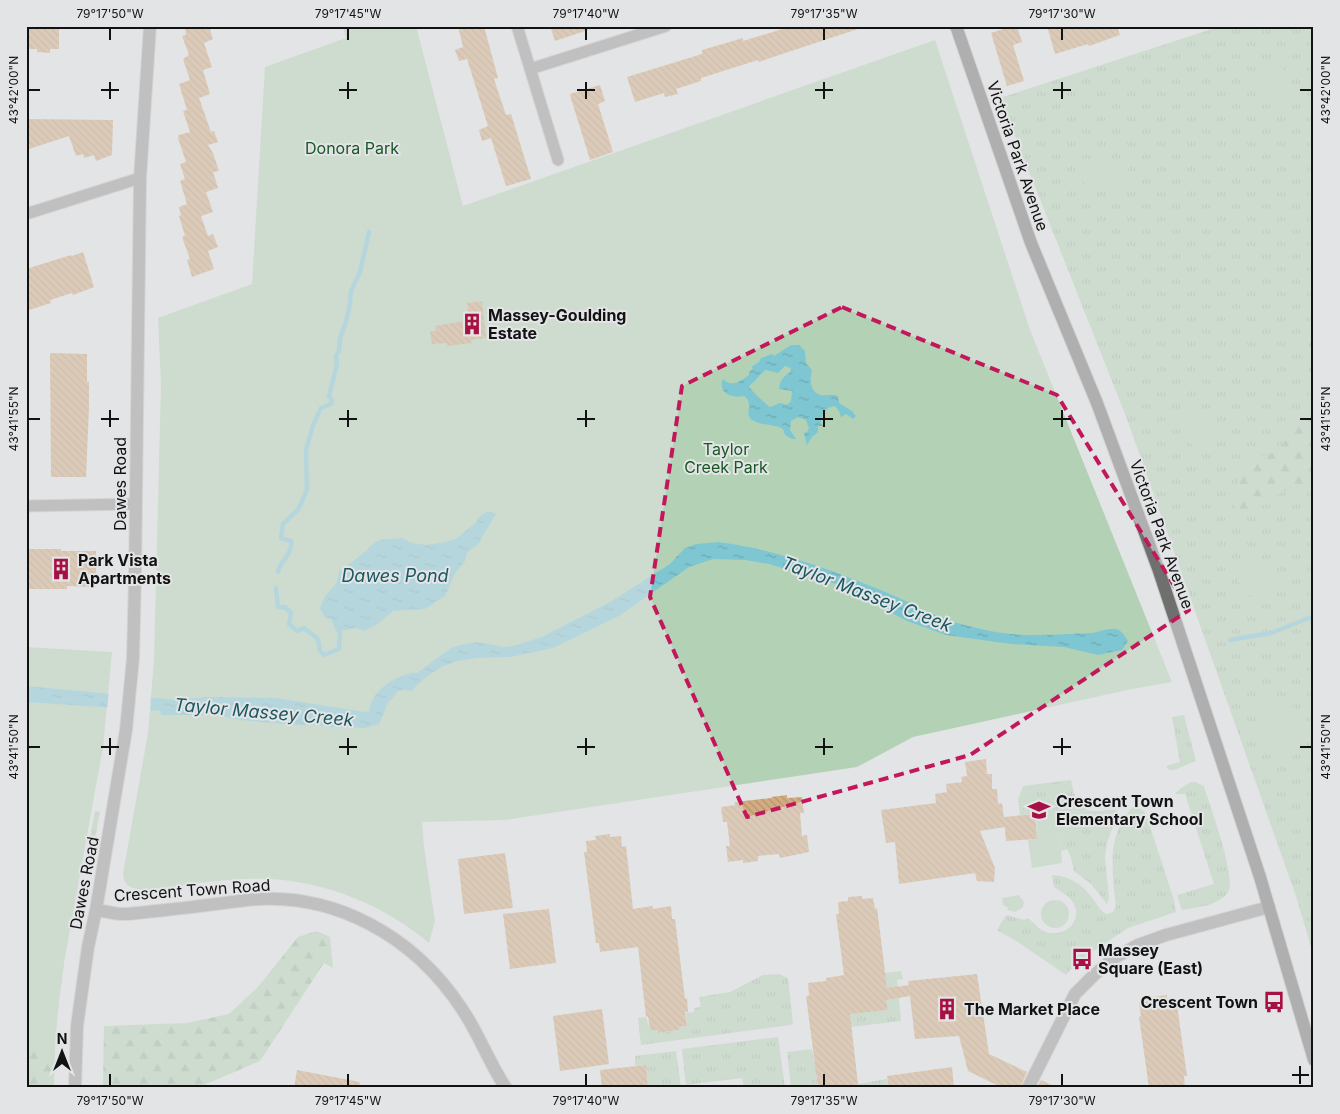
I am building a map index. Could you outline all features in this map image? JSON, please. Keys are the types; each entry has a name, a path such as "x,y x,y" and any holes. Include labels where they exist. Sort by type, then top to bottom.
{"main road":[{"name":"Victoria Park Avenue","path":"956,26 1031,243 1097,403 1159,571 1269,907 1314,1060"}],"street":[{"name":"Dawes Road","path":"75,1088 77,1026 88,947 126,730 132,658 140,178 150,26"},
{"path":"517,26 558,160"},
{"path":"530,69 666,26"},
{"path":"26,214 140,178"},
{"path":"26,506 136,504"},
{"name":"Crescent Town Road","path":"96,910 122,914 250,900 275,900 310,903 356,916 383,931 434,972 472,1024 506,1088"},
{"path":"1028,1088 1075,994 1094,974 1114,958 1138,945 1166,935 1269,907"}],"highlighted area":[{"path":"842,307 1057,395 1189,610 970,755 747,817 650,597 682,386"}],"green space":[{"name":"Taylor Creek Park","path":"343,26 416,26 463,206 935,40 1030,330 1172,682 913,737 857,767 505,820 422,822 435,921 429,943 412,929 374,907 354,898 312,885 291,881 253,879 143,890 127,884 123,874 148,733 154,660 161,385 158,318 252,284 265,67 346,38"},
{"path":"1221,26 1314,26 1314,957 1296,896 1127,419 1000,98"},
{"path":"1274,64 1282,67 1288,74 1292,89 1278,98 1270,98 1257,92 1254,87 1255,80 1262,70"},
{"path":"1090,159 1112,160 1125,164 1129,174 1127,181 1120,186 1110,189 1089,186 1081,180 1077,171 1080,164"},
{"path":"1314,328 1314,381 1310,383 1303,377 1302,351 1306,340"},
{"path":"1185,407 1200,410 1211,421 1216,435 1214,442 1209,448 1197,448 1185,436 1177,419 1179,412"},
{"path":"1304,413 1314,414 1314,482 1281,493 1249,515 1239,516 1235,505 1235,497 1238,480 1244,466 1252,460 1273,453 1280,448 1296,417"},
{"path":"1247,557 1265,562 1277,570 1279,574 1275,585 1270,591 1260,597 1248,595 1238,580 1238,564"},
{"path":"26,647 112,652 103,747 64,963 57,1011 54,1059 26,1046"},
{"path":"1272,699 1283,701 1292,706 1298,712 1304,729 1299,747 1293,756 1285,761 1276,758 1268,750 1261,739 1257,726 1257,714 1262,704"},
{"path":"1184,715 1196,761 1174,770 1169,770 1166,766 1180,762 1172,717"},
{"path":"1071,780 1078,801 1084,809 1090,811 1116,810 1118,812 1107,843 1105,857 1109,898 1107,904 1091,884 1074,871 1067,849 1061,851 1058,816 1036,819 1035,814 1020,815 1018,799 1023,786"},
{"path":"1191,782 1204,786 1226,857 1230,884 1228,892 1224,897 1214,903 1182,910 1177,895 1214,884 1185,794 1175,794"},
{"path":"1134,806 1144,811 1147,817 1174,900 1176,912 1128,928 1077,962 1066,975 997,930 1006,915 1024,920 1028,918 1038,927 1050,933 1063,932 1073,924 1076,913 1075,907 1068,897 1054,887 1052,875 1065,877 1076,882 1090,895 1099,908 1107,914 1113,912 1116,906 1113,879 1115,840 1125,817"},
{"path":"95,811 100,812 92,854 87,853"},
{"path":"1058,816 1062,863 1032,868 1028,840 1037,839 1036,819"},
{"path":"1019,895 1024,902 1022,908 1015,912 1007,910 1008,908 1003,905 1002,898"},
{"path":"1055,900 1065,904 1069,914 1065,924 1055,928 1045,924 1041,914 1045,904"},
{"path":"26,929 64,963 57,1025 54,1088 26,1088"},
{"path":"317,931 330,937 333,968 324,963 260,1061 197,1088 103,1088 104,1026 187,1023 229,1014 258,987 298,937"},
{"path":"901,971 903,979 897,980 901,1021 851,1027 849,1009 867,1012 888,1010 886,1000 889,999 885,973"},
{"path":"779,974 788,978 793,1023 791,1025 641,1045 638,1018 646,1017 650,1030 658,1030 659,1033 679,1030 679,1027 687,1026 686,1013 694,1012 694,1008 701,1007 699,997 730,992 763,975"},
{"path":"778,1037 785,1088 744,1088 742,1078 686,1085 682,1049"},
{"path":"812,1049 814,1061 817,1061 819,1075 816,1076 818,1088 791,1088 787,1052"},
{"path":"676,1051 681,1088 648,1088 646,1065 635,1066 635,1056"},
{"path":"887,1079 889,1088 857,1088 857,1084"}],"water":[{"path":"791,345 799,345 805,351 806,363 812,370 811,381 814,391 821,395 838,396 839,403 852,411 856,416 853,419 846,414 841,417 835,406 829,408 823,414 821,420 821,423 825,426 818,426 818,432 807,445 804,433 809,428 806,420 798,417 791,421 790,430 796,439 792,439 785,435 783,429 779,427 752,420 748,415 749,402 747,399 744,396 735,397 727,394 722,388 723,379 730,383 740,381 749,375 753,368 751,367 759,362 761,358 772,354 774,356","holes":["785,366 791,368 790,372 781,381 779,389 792,391 791,401 787,405 780,403 770,407 749,386 766,370 778,373"]},
{"name":"Dawes Pond","path":"488,511 496,514 478,544 467,553 465,561 455,573 445,596 425,609 393,611 378,624 364,631 356,628 336,632 331,619 325,618 320,608 325,596 337,583 339,572 373,544 380,540 402,538 412,543 426,545 446,542 457,538"},
{"path":"719,542 763,550 806,562 869,585 944,618 977,628 1002,633 1028,635 1092,633 1117,629 1121,631 1128,641 1122,650 1098,655 1064,647 1011,644 946,635 907,621 836,584 769,564 746,560 713,559 689,567 619,616 553,648 511,657 477,658 458,661 443,666 425,678 411,691 398,691 388,703 379,724 364,728 240,720 217,715 161,715 160,711 26,702 26,686 177,700 207,697 276,698 365,712 369,711 376,694 386,685 399,677 417,673 451,648 478,642 504,647 513,646 542,637 610,602 670,564 685,548 696,544"}],"pier":[{"path":"109,690 151,695 150,713 107,710"}],"building":[{"path":"26,26 59,26 59,49 50,49 50,53 37,52 37,49 26,49"},
{"path":"195,26 209,26 213,39 204,43 212,67 203,70 210,94 199,98 211,132 214,131 218,142 208,145 219,171 213,172 218,188 206,192 213,212 201,216 208,236 213,234 218,247 208,251 214,269 192,277 187,260 190,259 182,237 185,236 179,216 181,215 179,207 187,204 180,181 185,179 180,164 186,162 178,138 179,135 190,132 183,111 187,110 179,84 190,80 183,59 189,55 182,36 186,35 185,29"},
{"path":"458,26 484,26 498,78 494,79 506,115 511,114 531,179 506,186 491,138 482,141 479,130 488,126 467,59 459,61 455,50 463,47"},
{"path":"550,26 591,26 591,29 555,41"},
{"path":"792,26 858,26 858,29 759,62 758,60 701,78 701,81 676,89 678,94 665,97 664,93 635,102 627,77 702,54 702,50 743,38 743,41"},
{"path":"1017,26 1022,42 1013,45 1024,81 1007,86 991,33"},
{"path":"1047,26 1117,26 1120,35 1089,46 1088,44 1055,54"},
{"path":"600,85 605,101 598,104 613,152 590,160 570,94"},
{"path":"26,119 113,120 112,155 96,161 94,155 84,158 83,154 76,156 69,136 26,150"},
{"path":"83,252 94,287 73,295 72,293 50,300 51,303 26,311 26,269"},
{"name":"Massey-Goulding Estate","path":"482,301 486,338 471,340 472,343 447,346 447,343 432,344 430,331 436,331 435,326 469,320 467,303"},
{"path":"50,353 87,354 89,408 86,477 51,477"},
{"name":"Park Vista Apartments","path":"26,549 96,551 96,587 67,586 67,589 27,589"},
{"path":"986,759 987,774 992,774 992,789 997,789 998,804 1002,803 1005,827 980,831 995,868 994,882 977,881 975,873 899,884 895,842 886,843 881,810 936,803 935,794 947,792 946,784 962,782 961,777 967,776 965,762"},
{"path":"787,795 787,798 802,797 804,813 800,813 802,836 807,835 809,852 780,858 779,854 758,856 758,861 743,863 743,860 728,862 726,846 730,846 727,822 723,822 721,807 735,805 735,802"},
{"path":"1035,814 1037,839 1006,841 1004,817"},
{"path":"610,834 610,837 621,836 622,847 626,846 633,909 652,906 653,909 671,906 672,919 675,919 688,1012 685,1012 687,1026 679,1027 679,1030 658,1033 658,1030 650,1030 648,1016 646,1017 638,947 600,952 599,943 596,943 584,852 587,852 586,841 596,840 595,836"},
{"path":"505,853 513,908 464,914 458,859"},
{"path":"862,896 862,899 873,898 875,909 877,908 887,988 909,985 908,981 977,974 989,1054 1027,1072 1020,1088 1003,1088 968,1071 959,1036 915,1039 910,996 886,1000 888,1010 850,1014 857,1088 818,1088 806,996 809,996 808,983 826,981 826,978 844,975 836,914 839,914 838,902 848,901 848,897"},
{"path":"549,909 556,963 510,969 503,914"},
{"path":"1167,995 1167,999 1175,997 1178,1012 1187,1076 1184,1076 1185,1088 1149,1088 1139,1017 1141,1016 1139,1002 1147,1001 1147,998"},
{"path":"602,1009 609,1064 560,1071 553,1016"},
{"path":"646,1065 648,1088 602,1088 600,1070"},
{"path":"952,1067 954,1088 889,1088 887,1076"},
{"path":"297,1070 360,1082 359,1088 294,1088"},
{"path":"1041,1080 1058,1088 1037,1088"}],"waterway":[{"path":"278,572 291,546 291,541 281,538 283,524 298,510 307,490 306,450 313,425 321,408 331,404 332,400 329,396 337,364 336,356 346,322 351,291 360,272 369,232"},
{"path":"276,588 278,607 285,607 291,613 289,624 297,631 304,628 318,639 320,651 324,655 339,649 340,631"},
{"name":"Taylor Massey Creek","path":"1230,640 1271,633 1314,616"}],"place":[{"name":"Massey-Goulding Estate","path":"472,324"},
{"name":"Park Vista Apartments","path":"61,569"},
{"name":"Crescent Town Elementary School","path":"1039,810"},
{"name":"Massey Square (East)","path":"1082,959"},
{"name":"Crescent Town","path":"1274,1002"},
{"name":"The Market Place","path":"947,1009"}],"park label":[{"name":"Donora Park","path":"352,148"}]}
